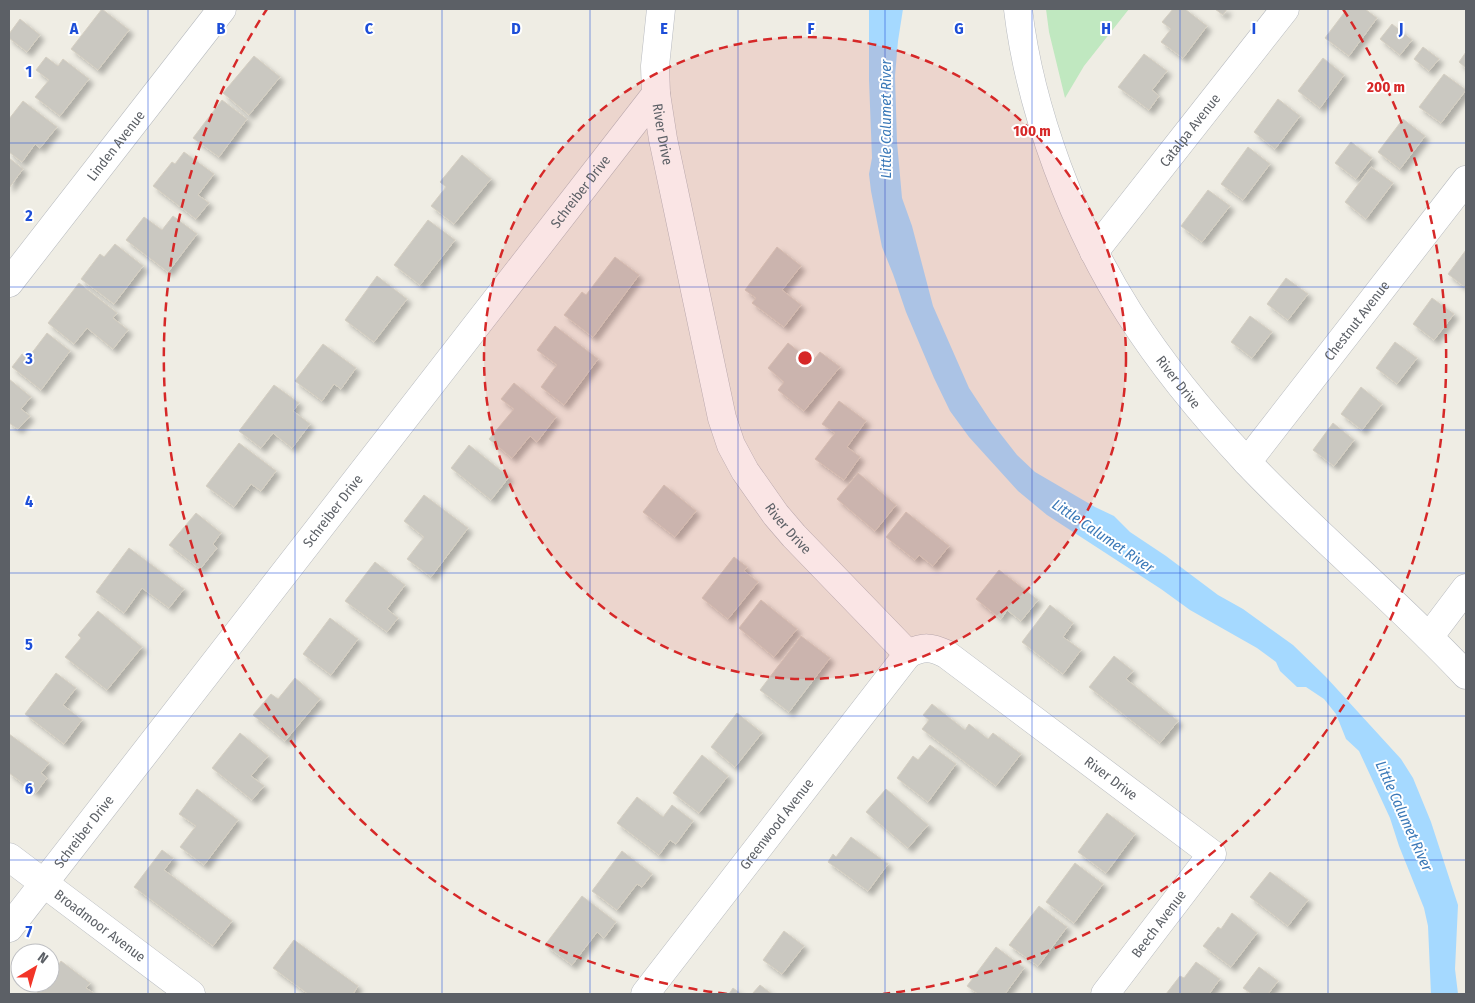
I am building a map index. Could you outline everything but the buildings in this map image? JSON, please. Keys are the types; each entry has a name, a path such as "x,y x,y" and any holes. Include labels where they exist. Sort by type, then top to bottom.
{"street":[{"name":"Linden Avenue","path":"9,283 222,9"},
{"name":"River Drive","path":"661,9 655,66 656,94 663,139 720,409 731,444 745,471 788,529 908,654 920,648 934,648 946,654 1212,854"},
{"name":"River Drive","path":"1018,9 1031,75 1050,145 1072,204 1094,252 1129,313 1202,412 1247,462 1466,675"},
{"name":"Catalpa Avenue","path":"1094,252 1285,9"},
{"name":"Schreiber Drive","path":"9,928 656,94"},
{"name":"Chestnut Avenue","path":"1247,462 1466,180"},
{"path":"1429,637 1466,588"},
{"name":"Greenwood Avenue","path":"645,994 908,654"},
{"name":"Beech Avenue","path":"1105,994 1212,854"},
{"name":"Broadmoor Avenue","path":"9,856 191,994"}],"green space":[{"path":"1046,9 1129,9 1084,66 1065,98 1049,32"}],"water":[{"name":"Little Calumet River","path":"869,9 903,9 895,76 897,142 902,198 912,226 933,306 969,388 992,423 1017,455 1035,472 1114,516 1130,532 1218,595 1243,609 1293,645 1326,677 1401,759 1413,778 1431,822 1458,905 1455,969 1458,994 1431,994 1428,926 1424,908 1390,818 1359,751 1346,739 1336,714 1324,699 1306,687 1297,687 1280,671 1276,662 1257,648 1190,610 1047,515 1018,491 969,437 950,411 906,312 882,247 869,174 872,158"}]}
